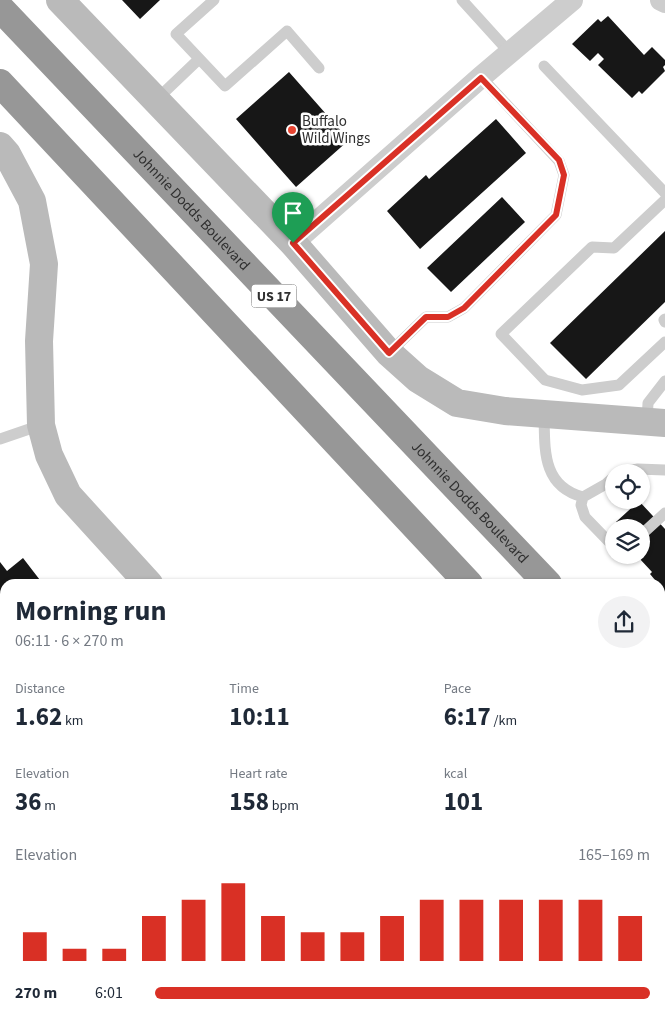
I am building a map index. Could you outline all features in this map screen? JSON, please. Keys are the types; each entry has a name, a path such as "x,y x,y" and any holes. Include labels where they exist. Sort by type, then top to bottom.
{"highway":[{"name":"Johnnie Dodds Boulevard","path":"0,8 543,579"},
{"path":"0,83 464,579"}],"street":[{"path":"60,0 293,243 389,353 418,379 457,403 505,411 656,422"},
{"path":"293,243 572,0"},
{"path":"661,0 665,2"},
{"path":"0,146 7,154 32,201 44,264 39,341 41,425 48,455 68,495 144,579"}],"lane":[{"path":"214,0 176,34 225,86 287,31 319,68"},
{"path":"462,0 510,53"},
{"path":"156,100 199,59"},
{"path":"544,66 665,193"},
{"path":"389,353 426,317 448,317 464,308 556,215 564,175 559,160 481,78"},
{"path":"665,200 614,248 592,248 501,334 545,380 582,390 619,385 665,342"},
{"path":"656,422 648,403 665,381"},
{"path":"544,413 546,462 557,483 571,494 583,497 605,485"},
{"path":"0,439 41,425"},
{"path":"650,469 665,470"},
{"path":"583,497 581,505 585,517 605,538"},
{"path":"650,527 665,513"}],"building":[{"path":"122,0 160,0 140,19"},
{"path":"608,16 644,55 652,47 665,60 663,67 665,71 642,94 639,91 632,98 598,65 604,59 598,53 590,61 572,44 598,19 601,22"},
{"name":"Buffalo Wild Wings","path":"289,72 349,140 296,187 236,119"},
{"path":"496,119 526,153 420,249 387,211 426,175 429,179"},
{"path":"502,197 525,222 451,292 427,268"},
{"path":"665,231 665,302 586,379 550,343"},
{"path":"630,509 646,509 665,529 665,579 654,579 650,574 652,572 645,564 650,564 650,519 619,519"},
{"path":"23,558 39,579 0,579 0,562 7,571"}],"place":[{"name":"Buffalo Wild Wings","path":"292,130"}],"route":[{"path":"481,78 559,160 564,175 556,215 501,272 464,308 448,317 426,317 389,353 293,243 481,78"}]}
